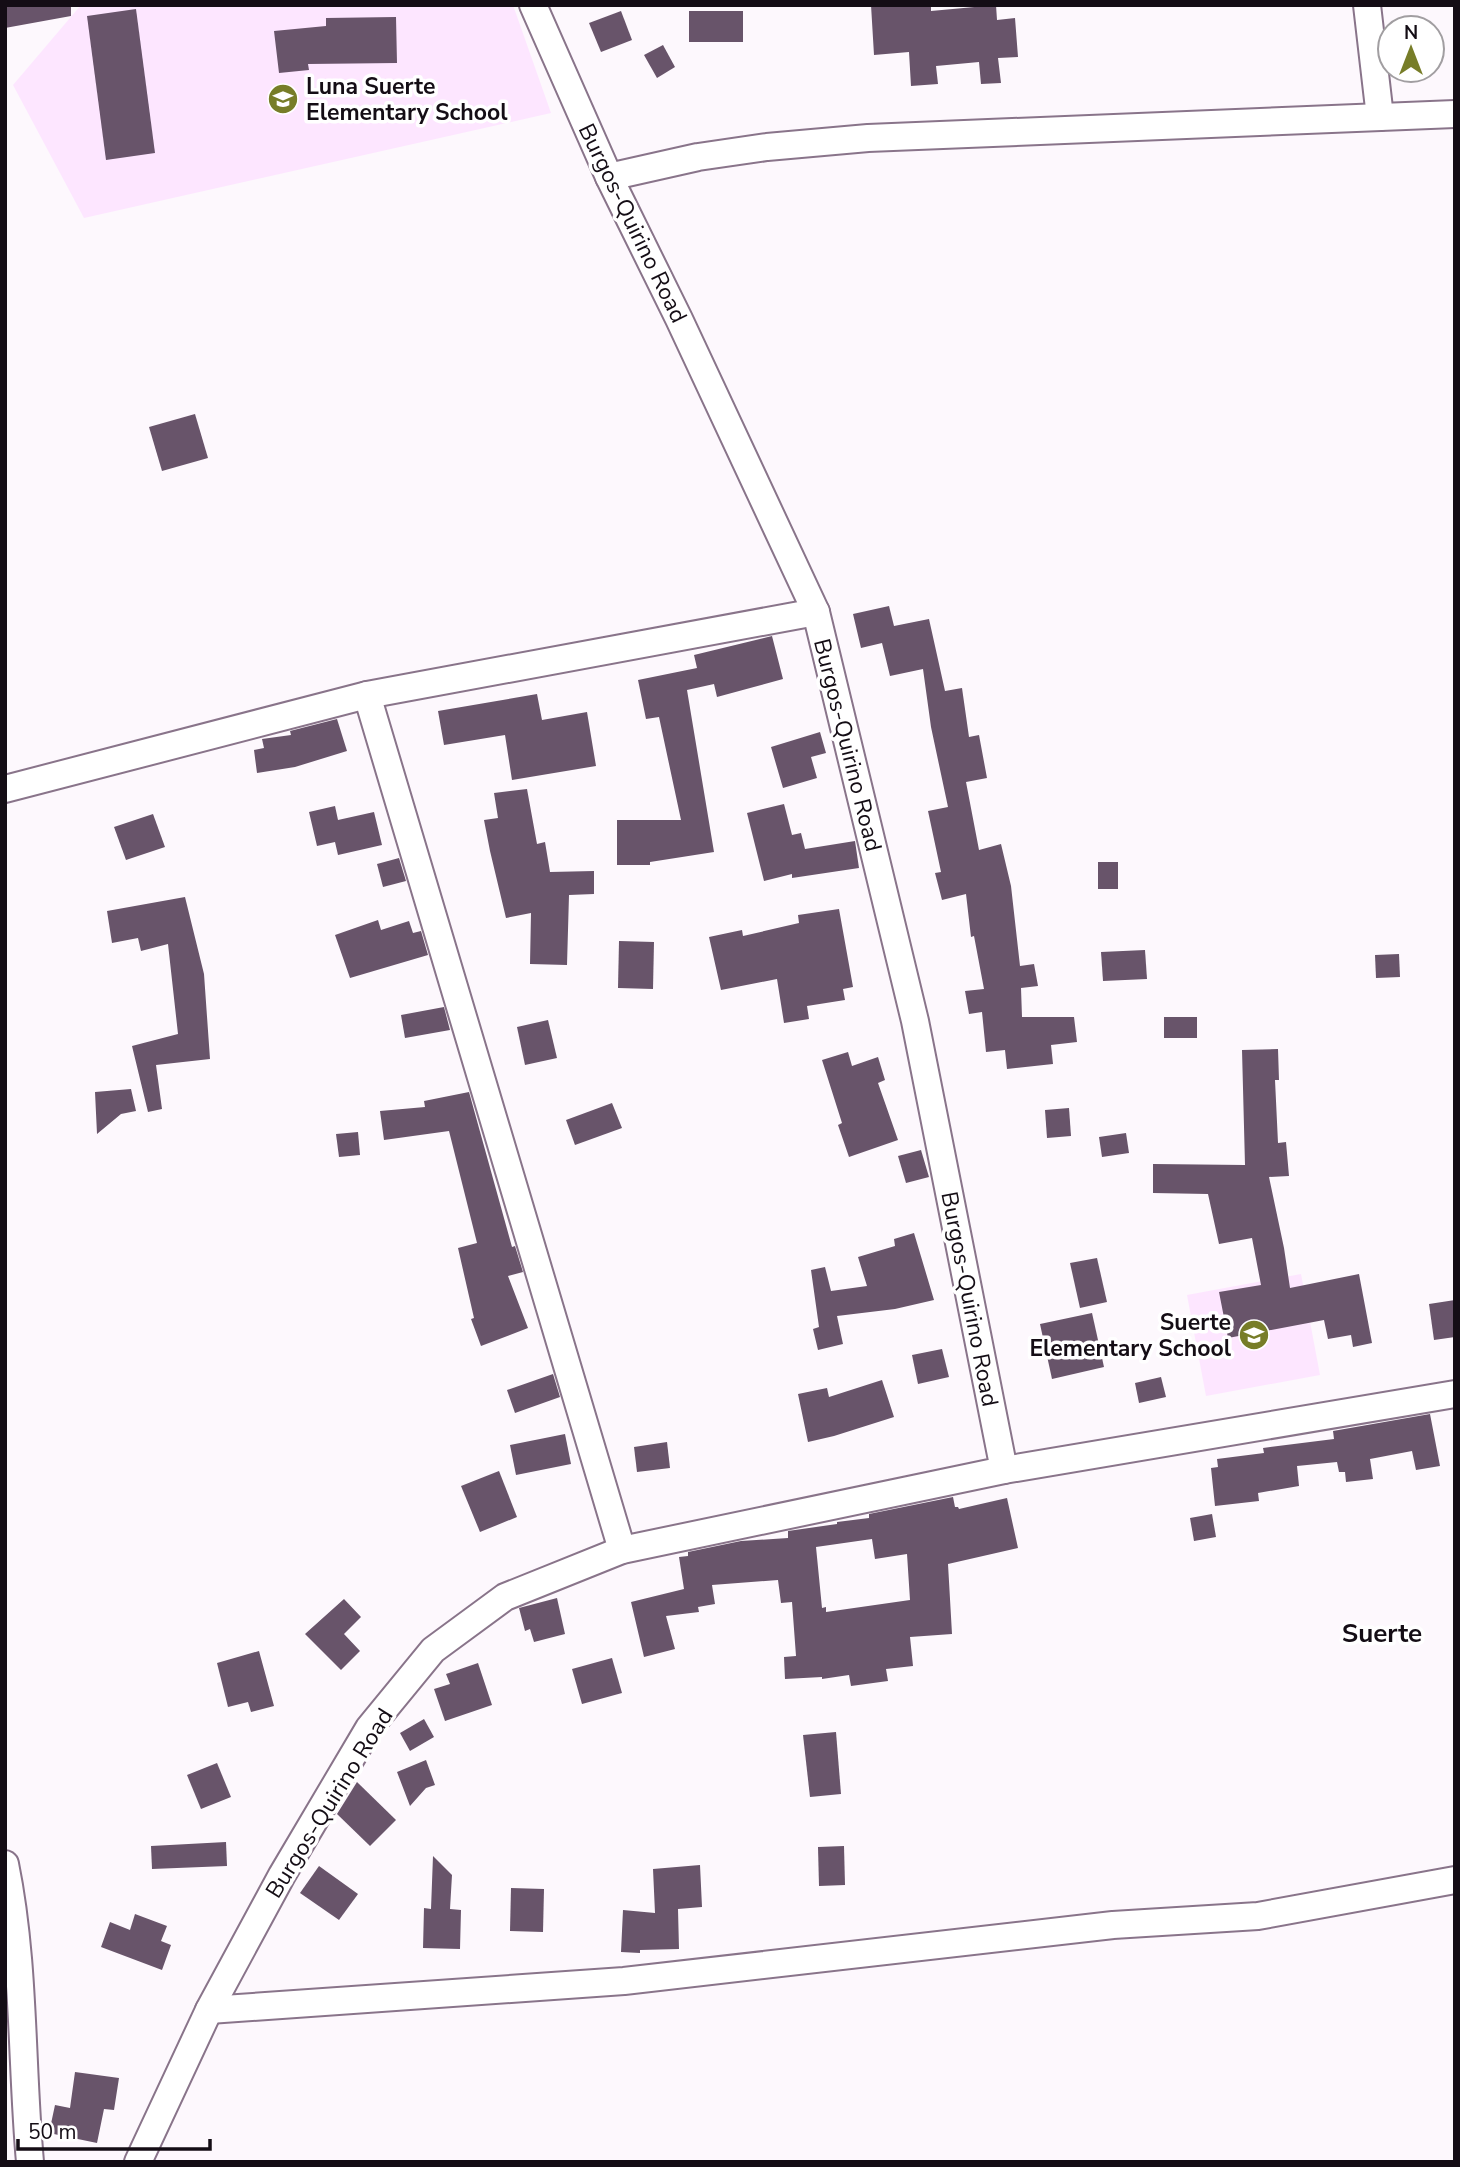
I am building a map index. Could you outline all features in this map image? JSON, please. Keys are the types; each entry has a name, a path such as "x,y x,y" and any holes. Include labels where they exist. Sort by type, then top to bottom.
{"street":[{"name":"Burgos-Quirino Road","path":"138,2162 209,2011 282,1875 369,1728 433,1650 505,1597 622,1550 1004,1470 915,1021 816,611 609,177 534,5"},
{"path":"1367,5 1380,117"},
{"path":"609,177 698,157 766,147 868,138 1455,114"},
{"path":"5,789 367,695 816,611"},
{"path":"367,695 622,1550"},
{"path":"1004,1470 1455,1394"},
{"path":"5,1864 13,1902 20,1984 30,2162"},
{"path":"209,2011 624,1981 1113,1925 1258,1916 1455,1880"}],"shaded area":[{"name":"Luna Suerte Elementary School","path":"81,5 513,5 551,113 84,218 13,85"},
{"name":"Suerte Elementary School","path":"1301,1274 1320,1375 1206,1396 1187,1295"}],"building":[{"path":"5,5 71,5 71,16 5,28"},
{"path":"871,5 931,5 931,11 996,5 997,20 1015,18 1018,57 998,58 1001,83 981,84 979,62 936,66 938,84 911,86 909,52 874,55"},
{"path":"136,9 155,153 106,160 87,16"},
{"path":"621,11 632,40 601,52 589,23"},
{"path":"689,11 743,11 743,42 689,42"},
{"path":"396,17 397,63 308,64 309,70 279,73 274,31 326,26 326,18"},
{"path":"663,45 675,67 657,78 644,55"},
{"path":"195,414 208,458 162,471 149,427"},
{"path":"889,606 894,626 929,619 945,691 962,688 969,737 979,735 987,778 966,782 979,850 1001,844 1011,886 1020,966 1034,964 1038,986 1021,988 1022,1017 1074,1017 1077,1042 1051,1045 1053,1064 1007,1069 1005,1050 986,1052 982,1012 969,1014 965,991 984,989 974,936 971,937 966,894 942,900 935,873 941,872 928,811 948,807 931,727 923,669 890,676 882,643 861,648 853,614"},
{"path":"772,636 783,679 717,697 714,684 687,690 714,852 650,862 650,865 617,865 617,820 681,820 659,717 646,719 638,680 697,668 694,655"},
{"path":"537,694 542,720 587,712 596,766 512,780 505,735 444,745 438,711"},
{"path":"337,719 347,751 295,767 257,773 254,750 264,748 262,739 291,735 290,731"},
{"path":"820,732 826,753 811,757 817,778 783,788 771,747"},
{"path":"527,789 537,844 545,842 550,872 594,871 594,894 569,895 567,965 530,964 531,913 506,918 490,851 484,820 498,818 494,793"},
{"path":"784,804 792,835 801,833 805,849 855,841 859,868 792,878 792,874 764,881 747,813"},
{"path":"335,806 338,820 374,812 382,845 338,855 335,842 317,846 309,812"},
{"path":"153,814 165,847 126,860 114,827"},
{"path":"399,858 406,881 383,887 377,864"},
{"path":"1098,862 1118,862 1118,889 1098,889"},
{"path":"185,897 204,974 210,1059 156,1065 162,1109 148,1112 132,1046 178,1034 168,944 141,951 138,938 112,943 107,911"},
{"path":"839,909 853,987 843,989 845,1000 807,1006 809,1019 784,1023 777,979 721,990 709,937 742,930 743,936 799,923 798,915"},
{"path":"378,920 381,930 409,921 413,933 421,931 428,955 350,978 335,935"},
{"path":"619,941 654,942 653,989 618,988"},
{"path":"1145,950 1147,979 1103,981 1101,952"},
{"path":"1399,954 1400,977 1376,978 1375,955"},
{"path":"444,1007 450,1030 405,1038 401,1015"},
{"path":"1164,1017 1197,1017 1197,1038 1164,1038"},
{"path":"548,1020 557,1058 525,1065 517,1027"},
{"path":"1278,1049 1279,1080 1275,1080 1278,1143 1286,1142 1289,1176 1269,1177 1290,1288 1359,1274 1372,1343 1353,1347 1351,1335 1328,1339 1324,1320 1228,1338 1219,1292 1261,1285 1252,1238 1219,1244 1208,1194 1153,1193 1153,1164 1245,1165 1242,1050"},
{"path":"848,1052 852,1066 878,1057 885,1080 878,1083 898,1140 849,1157 838,1125 842,1123 822,1060"},
{"path":"131,1089 136,1111 121,1114 97,1134 95,1092"},
{"path":"469,1092 512,1247 515,1246 523,1272 508,1276 528,1328 481,1346 471,1319 474,1318 458,1248 477,1243 449,1131 384,1140 380,1111 425,1107 424,1101"},
{"path":"612,1103 622,1128 575,1145 566,1120"},
{"path":"1069,1108 1071,1136 1047,1138 1045,1110"},
{"path":"358,1132 360,1155 339,1157 336,1134"},
{"path":"1126,1133 1129,1153 1102,1157 1099,1137"},
{"path":"921,1150 929,1177 906,1183 898,1156"},
{"path":"914,1233 934,1300 895,1309 837,1316 843,1344 818,1350 813,1329 819,1327 811,1270 825,1267 831,1291 867,1286 858,1257 895,1246 894,1239"},
{"path":"1097,1258 1107,1302 1080,1308 1070,1263"},
{"path":"1455,1300 1455,1337 1434,1340 1429,1304"},
{"path":"1092,1313 1104,1367 1052,1379 1040,1324"},
{"path":"942,1349 949,1377 918,1384 912,1355"},
{"path":"553,1374 560,1397 515,1413 507,1390"},
{"path":"1161,1377 1166,1397 1139,1403 1135,1383"},
{"path":"882,1380 894,1417 808,1442 798,1394 827,1388 829,1397"},
{"path":"1430,1414 1440,1466 1416,1470 1412,1451 1370,1459 1373,1479 1346,1482 1345,1472 1339,1472 1337,1462 1297,1466 1299,1486 1258,1493 1259,1501 1215,1506 1211,1468 1218,1467 1217,1459 1264,1453 1263,1448 1334,1439 1333,1431"},
{"path":"565,1434 571,1464 516,1475 510,1445"},
{"path":"667,1442 670,1468 637,1472 634,1447"},
{"path":"499,1471 517,1517 480,1532 461,1486"},
{"path":"953,1497 955,1507 959,1509 1007,1498 1018,1548 948,1564 952,1634 910,1637 913,1666 886,1669 888,1681 851,1686 849,1675 822,1679 785,1679 784,1657 796,1656 792,1602 781,1603 778,1580 712,1585 715,1604 698,1607 699,1612 666,1616 675,1649 644,1657 631,1602 684,1589 679,1557 688,1556 688,1552 741,1541 788,1538 788,1531 869,1518 869,1514","holes":["872,1539 875,1559 907,1554 910,1600 826,1612 826,1607 822,1608 816,1547"]},
{"path":"1212,1514 1216,1537 1194,1541 1190,1518"},
{"path":"557,1598 565,1634 534,1642 530,1629 525,1631 519,1608"},
{"path":"344,1599 361,1617 344,1634 360,1651 341,1670 305,1634"},
{"path":"259,1651 274,1706 251,1712 248,1702 228,1707 217,1663"},
{"path":"612,1658 622,1693 582,1704 572,1669"},
{"path":"478,1663 492,1705 445,1721 434,1689 450,1684 446,1674"},
{"path":"424,1719 434,1737 410,1751 400,1733"},
{"path":"836,1732 841,1794 810,1797 803,1735"},
{"path":"426,1760 435,1785 426,1788 410,1806 397,1772"},
{"path":"217,1763 231,1797 201,1809 187,1775"},
{"path":"357,1782 396,1820 370,1846 337,1814"},
{"path":"226,1842 227,1866 152,1869 151,1846"},
{"path":"844,1846 845,1885 819,1886 818,1847"},
{"path":"433,1856 452,1875 450,1909 461,1910 460,1949 423,1948 424,1908 431,1909"},
{"path":"700,1865 702,1907 678,1909 679,1949 621,1952 623,1910 655,1913 653,1869"},
{"path":"319,1866 358,1894 339,1920 300,1893"},
{"path":"511,1888 544,1889 543,1932 510,1931"},
{"path":"135,1914 167,1926 161,1941 171,1945 162,1970 101,1947 110,1922 130,1930"},
{"path":"75,2072 119,2078 114,2110 104,2109 97,2143 49,2133 55,2105 70,2108"}],"place":[{"name":"Luna Suerte Elementary School","path":"283,99"},
{"name":"Suerte Elementary School","path":"1254,1335"}],"district":[{"name":"Suerte","path":"1382,1633"}]}
